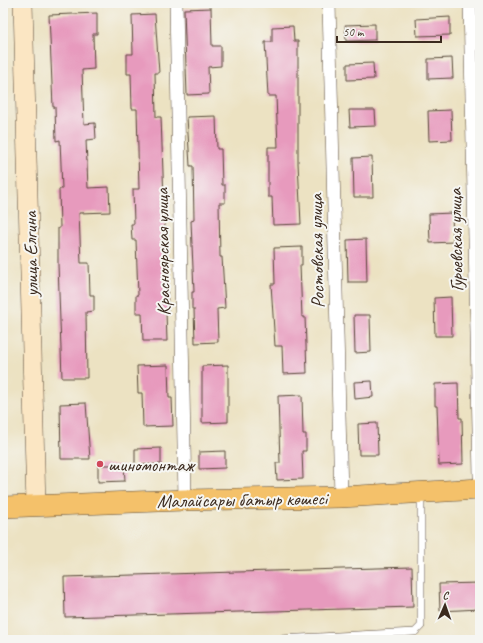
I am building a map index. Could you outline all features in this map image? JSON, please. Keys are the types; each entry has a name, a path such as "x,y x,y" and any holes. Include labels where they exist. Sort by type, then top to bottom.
{"main road":[{"name":"Малайсары батыр көшесі","path":"3,507 185,500 341,497 480,489"}],"street":[{"name":"улица Елгина","path":"23,3 36,506"},
{"name":"Красноярская улица","path":"176,3 185,500"},
{"name":"Ростовская улица","path":"328,3 341,497"},
{"name":"Гурьевская улица","path":"470,3 480,476"}],"lane":[{"path":"261,640 415,632 421,626 420,492"}],"building":[{"path":"211,8 212,46 221,46 221,66 208,67 209,94 187,95 184,9"},
{"path":"97,13 97,34 93,34 94,69 82,70 84,124 95,123 96,139 86,140 88,188 109,187 110,212 79,213 81,263 89,263 90,295 94,295 94,311 86,312 87,378 62,378 58,228 60,228 59,189 62,189 60,140 56,141 55,107 53,107 49,15"},
{"path":"155,14 159,73 155,73 156,117 161,117 166,257 168,257 169,276 167,276 167,341 143,341 142,313 136,313 136,295 138,295 136,240 132,240 131,224 134,224 133,189 139,189 137,109 132,109 131,74 127,74 127,54 133,54 132,15"},
{"path":"450,17 450,35 417,36 416,19"},
{"path":"375,24 375,40 346,41 345,25"},
{"path":"293,26 294,41 298,41 298,163 301,224 273,225 272,197 268,197 268,147 278,147 276,96 268,96 265,42 272,42 272,27"},
{"path":"452,58 453,78 428,79 428,59"},
{"path":"373,63 374,79 347,80 347,64"},
{"path":"349,110 375,110 376,126 350,127"},
{"path":"451,110 452,140 429,141 428,111"},
{"path":"216,116 217,149 221,149 222,185 225,185 225,203 219,203 220,257 222,257 225,308 217,309 218,342 195,343 194,309 192,309 192,292 194,292 191,221 194,220 193,166 190,166 187,117"},
{"path":"372,157 373,197 354,197 353,158"},
{"path":"452,213 453,242 430,243 429,214"},
{"path":"366,239 367,282 348,282 347,240"},
{"path":"302,247 302,265 300,265 302,317 305,317 307,373 283,374 282,346 275,346 271,284 275,284 274,248"},
{"path":"451,297 452,336 435,336 434,298"},
{"path":"354,315 370,315 371,352 355,353"},
{"path":"168,365 169,398 172,398 173,426 143,427 142,393 138,393 137,366"},
{"path":"228,365 228,422 202,423 202,366"},
{"path":"372,381 373,397 355,399 354,382"},
{"path":"458,383 459,418 462,418 463,464 439,465 435,384"},
{"path":"302,395 303,434 306,434 306,451 302,451 303,479 277,480 276,463 280,463 278,396"},
{"path":"86,403 90,459 61,459 60,404"},
{"path":"377,423 378,455 359,455 358,424"},
{"path":"161,448 161,464 135,465 135,449"},
{"path":"225,451 225,468 199,469 199,452"},
{"path":"98,465 124,465 125,481 98,482"},
{"path":"412,567 413,607 65,617 64,577"},
{"path":"480,583 480,609 440,611 439,584"}],"place":[{"name":"шиномонтаж","path":"100,464"}]}
